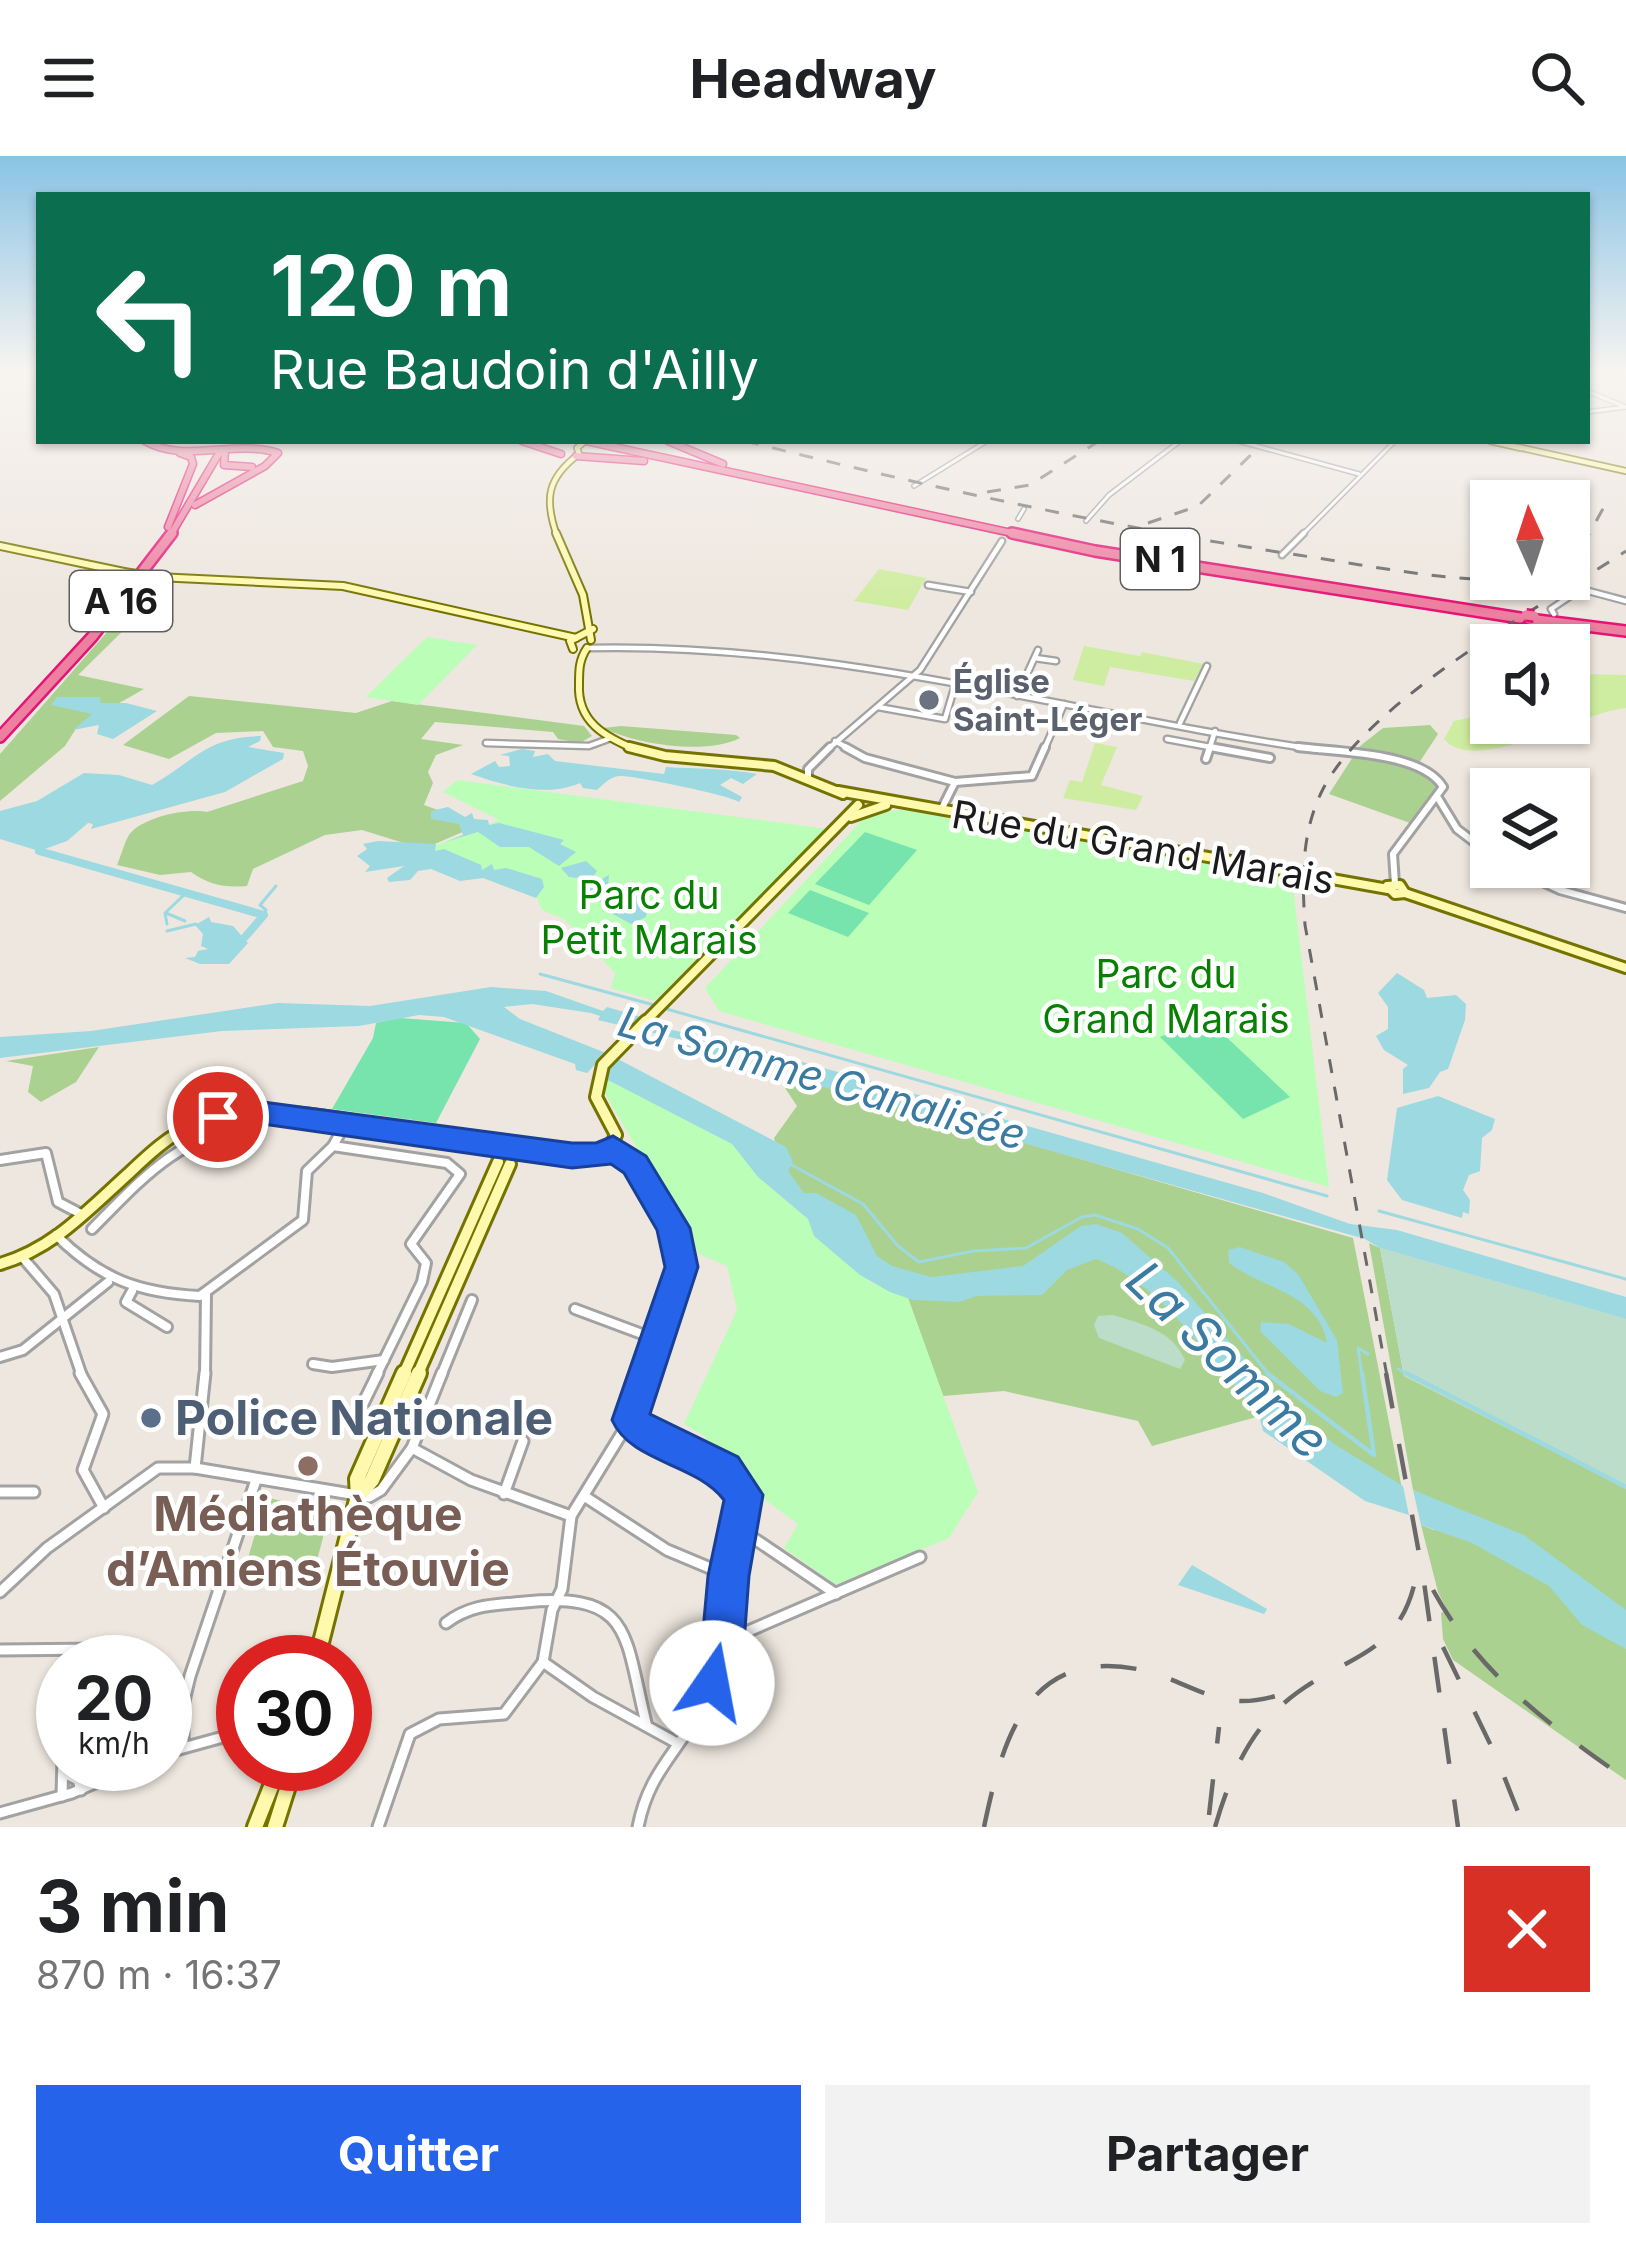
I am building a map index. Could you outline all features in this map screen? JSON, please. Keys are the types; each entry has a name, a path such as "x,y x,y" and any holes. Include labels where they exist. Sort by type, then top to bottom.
{"highway":[{"path":"153,446 251,447 279,454 270,464 211,491 183,517"},
{"path":"156,446 187,455 194,462 165,533"},
{"name":"A 16","path":"0,733 99,629 183,517 222,446"},
{"name":"A 16","path":"0,733 92,629 165,533 222,446"},
{"name":"N 1","path":"624,446 1185,564 1527,617"},
{"path":"681,446 758,475"},
{"path":"222,447 251,448 275,456 262,465 234,468 222,463 222,447"},
{"path":"574,450 734,473"},
{"name":"N 1","path":"574,450 734,473 1154,562 1626,629"}],"street":[{"path":"914,486 979,446"},
{"path":"1086,521 1109,495 1173,446"},
{"path":"1257,446 1359,473"},
{"path":"1282,555 1389,446"},
{"path":"1513,446 1626,470"},
{"path":"574,450 551,489 549,515 594,628 580,658"},
{"path":"1018,519 1024,509"},
{"path":"808,776 808,769 836,741 917,673 1002,542"},
{"path":"0,546 157,577 348,586 458,608 589,644 682,647 917,673 1017,696 1420,765 1442,780 1437,797 1393,854 1391,887"},
{"path":"928,585 971,592"},
{"path":"1553,614 1551,609 1581,589 1626,601"},
{"path":"575,642 594,628"},
{"path":"575,642 580,658 579,709 595,729 611,739 656,752 764,764 808,776 866,803 610,1056 598,1075 596,1097 616,1135 613,1148"},
{"path":"1017,696 1037,654 1056,662"},
{"path":"1180,723 1208,666"},
{"path":"878,707 945,719 956,682"},
{"path":"836,741 865,758 955,782 1033,776 1064,704"},
{"path":"1206,759 1215,731"},
{"path":"486,742 589,746 611,739"},
{"path":"1167,739 1270,758"},
{"path":"940,811 955,782"},
{"path":"1437,797 1457,830 1470,840"},
{"name":"Rue du Grand Marais","path":"866,803 940,811 1391,887 1626,968"},
{"path":"1556,888 1626,908"},
{"path":"0,1262 22,1258 57,1236 164,1143 210,1118 263,1113 447,1139 507,1156 538,1151 591,1156 613,1148"},
{"path":"57,1236 108,1282 132,1291 206,1294 307,1215 307,1171 333,1146 345,1124"},
{"path":"92,1228 188,1145 236,1128 249,1130"},
{"path":"333,1146 447,1163 460,1174 457,1185 415,1232 411,1244 426,1270 354,1422"},
{"path":"378,1827 410,1731 433,1717 504,1714 543,1662 571,1516 630,1420 658,1340 678,1282 681,1255 673,1228 639,1169 613,1148"},
{"path":"0,1160 46,1154 58,1202 83,1214"},
{"path":"322,1635 352,1496 372,1480 507,1156"},
{"path":"116,1184 133,1192"},
{"path":"0,1262 36,1249"},
{"path":"22,1258 40,1271 64,1317 82,1376 103,1414 83,1470 104,1508"},
{"path":"0,1358 22,1350 108,1282"},
{"path":"132,1291 126,1302 132,1309 167,1327"},
{"path":"195,1468 205,1397 210,1317 206,1294"},
{"path":"0,1592 47,1548 158,1468 195,1468 352,1496 369,1497 381,1490 412,1448 472,1300"},
{"path":"575,1309 658,1340"},
{"path":"313,1364 332,1367 385,1360"},
{"path":"630,1420 734,1478 744,1495 723,1642 706,1695 645,1792 638,1827"},
{"path":"504,1494 523,1442"},
{"path":"412,1448 504,1494 571,1516"},
{"path":"192,1670 256,1480"},
{"path":"0,1492 34,1492"},
{"path":"584,1496 667,1550 729,1576"},
{"path":"738,1528 836,1594"},
{"path":"723,1642 920,1557"},
{"path":"446,1623 467,1607 587,1601 617,1617 640,1687 646,1723"},
{"path":"0,1650 36,1650"},
{"path":"543,1662 593,1697 677,1743"},
{"path":"62,1796 63,1791"},
{"path":"0,1814 78,1791"},
{"path":"255,1827 269,1791"},
{"path":"275,1827 286,1791"}],"green space":[{"path":"879,569 926,578 908,610 854,601"},
{"path":"132,622 78,675 144,689 77,727 65,746 0,801 0,754 115,623"},
{"path":"427,637 477,645 418,705 366,697"},
{"path":"1084,646 1204,664 1194,681 1110,667 1104,686 1073,680"},
{"path":"1590,674 1626,675 1626,708 1590,718"},
{"path":"189,696 356,713 392,701 584,726 592,736 580,743 558,739 553,732 435,722 421,739 463,745 436,755 428,772 433,783 424,805 479,825 423,849 362,830 325,835 253,869 247,886 224,886 191,872 160,875 117,865 129,835 144,823 177,813 207,812 303,781 308,766 303,751 273,747 263,731 216,733 169,759 123,745"},
{"path":"1470,718 1470,744 1514,744 1480,751 1459,749 1444,739 1454,721"},
{"path":"1430,725 1438,734 1417,766 1440,786 1410,823 1329,794 1360,746 1383,728"},
{"path":"603,728 740,738 709,746 672,746"},
{"path":"1095,743 1117,747 1101,785 1143,796 1136,810 1063,798 1070,780 1082,782"},
{"name":"Parc du Petit Marais","path":"457,780 828,829 655,1001 611,988 615,973 564,919 542,910 532,886 413,855 499,820 443,792"},
{"name":"Parc du Grand Marais","path":"906,810 1292,879 1329,1187 719,1011 705,988 865,817"},
{"path":"865,832 917,850 869,905 815,884"},
{"path":"810,890 869,913 848,937 788,913"},
{"path":"1205,1017 1290,1097 1243,1119 1160,1037"},
{"path":"400,1018 466,1023 480,1039 436,1123 332,1109 373,1038 376,1023"},
{"path":"99,1047 76,1082 41,1102 28,1092 33,1066 6,1061"},
{"path":"602,1077 732,1144 758,1177 808,1219 814,1236 872,1283 908,1298 978,1492 949,1538 836,1585 784,1548 798,1524 756,1493 758,1485 753,1481 701,1449 706,1437 684,1424 737,1310 727,1266 699,1254 601,1087"},
{"path":"805,1079 1353,1238 1402,1489 1332,1450 1104,1227 1036,1266 960,1282 895,1274 787,1182 774,1138 797,1106 785,1088"},
{"path":"1369,1243 1380,1248 1404,1376 1626,1488 1626,1617 1515,1537 1413,1490"},
{"path":"1380,1248 1626,1319 1626,1488 1404,1376"},
{"path":"1083,1256 1112,1258 1147,1281 1260,1416 1152,1446 1138,1421 1004,1391 943,1396 908,1298 1036,1287"},
{"path":"1113,1315 1164,1335 1185,1360 1180,1369 1099,1338 1094,1325 1098,1316"},
{"path":"266,1497 320,1511 325,1530 316,1564 247,1561"},
{"path":"1421,1525 1434,1530 1453,1527 1554,1585 1626,1646 1626,1780 1453,1660 1443,1639 1441,1613 1447,1610"}],"water":[{"path":"57,697 100,697 101,703 157,711 113,739 97,734 99,725 73,730 92,714 51,705"},
{"path":"261,736 248,747 284,753 283,759 225,792 91,829 93,824 88,823 67,841 39,851 0,839 0,811 37,801 84,773 119,775 152,785 213,746"},
{"path":"535,751 533,757 548,754 555,761 664,774 666,767 757,774 743,784 731,778 720,785 742,797 739,802 623,776 597,790 580,783 539,790 471,774 495,761 499,767 510,766 509,756 500,755"},
{"path":"448,807 465,817 472,813 474,819 488,820 489,825 499,823 564,840 560,844 576,852 559,866 529,847 500,847 478,832 445,842 463,835 459,824 431,819 431,811"},
{"path":"363,844 436,844 435,851 444,849 481,865 482,870 492,864 494,870 506,868 542,879 544,887 536,898 483,878 460,881 431,869 418,871 410,880 389,882 387,878 404,866 365,872 370,866 357,856 367,849"},
{"path":"586,861 597,871 592,878 598,881 609,875 608,885 626,886 648,906 646,917 631,924 611,913 606,903 561,868"},
{"path":"209,917 211,922 233,926 248,943 229,964 200,964 185,958 208,949 201,946 203,934 195,925"},
{"path":"1397,973 1424,990 1427,998 1456,995 1466,1004 1448,1069 1429,1088 1403,1094 1403,1069 1408,1065 1384,1050 1376,1036 1388,1029 1388,1007 1378,993"},
{"name":"La Somme Canalisée","path":"491,987 546,991 603,1011 607,1007 641,1017 648,1025 743,1045 1263,1193 1350,1224 1397,1230 1626,1297 1626,1319 1380,1248 1365,1239 774,1073 686,1046 687,1041 598,1020 600,1016 591,1013 532,1004 504,1007 520,1019 606,1053 587,1073 576,1070 575,1064 444,1017 419,1015 359,1026 222,1031 0,1058 0,1037 91,1031 278,1003 370,1006"},
{"name":"La Somme","path":"614,1057 786,1147 793,1162 788,1171 804,1193 816,1193 856,1215 877,1256 892,1266 931,1277 1023,1266 1081,1226 1096,1224 1122,1233 1178,1282 1277,1396 1334,1444 1403,1486 1409,1515 1365,1501 1263,1431 1258,1411 1184,1326 1121,1271 1096,1259 1067,1270 1042,1295 977,1296 959,1302 913,1300 890,1292 860,1275 814,1236 808,1219 758,1177 732,1144 602,1077"},
{"path":"1438,1096 1495,1119 1492,1130 1482,1138 1480,1171 1469,1175 1463,1190 1470,1200 1469,1214 1463,1212 1462,1218 1402,1200 1387,1180 1397,1108"},
{"path":"1240,1247 1284,1262 1298,1274 1337,1340 1343,1393 1336,1397 1320,1391 1260,1331 1261,1322 1289,1324 1327,1343 1322,1326 1301,1303 1229,1263 1228,1250"},
{"path":"1413,1490 1524,1535 1626,1610 1626,1649 1582,1625 1549,1586 1472,1543 1421,1525"},
{"path":"1192,1565 1267,1609 1264,1614 1178,1585"}],"waterway":[{"path":"39,851 264,915 245,937"},
{"path":"264,915 266,910 260,905 276,886"},
{"path":"167,924 165,913 186,893"},
{"path":"166,913 185,921"},
{"path":"167,931 196,924"},
{"name":"La Somme Canalisée","path":"540,974 654,1005"},
{"name":"La Somme Canalisée","path":"663,1008 1327,1196"},
{"name":"La Somme","path":"790,1164 863,1204 898,1246 919,1262 973,1251 1026,1248 1082,1217 1095,1215 1138,1229 1168,1248 1269,1374"},
{"path":"1379,1211 1626,1279"},
{"path":"1362,1376 1358,1348 1368,1354"},
{"path":"1398,1369 1406,1373"},
{"name":"La Somme","path":"1269,1374 1374,1455 1362,1373"},
{"path":"1406,1373 1412,1376"},
{"path":"1406,1373 1626,1487"}],"railway":[{"path":"766,446 1159,532 1470,578"},
{"path":"987,492 1030,485 1091,446"},
{"path":"1148,523 1198,506 1257,449"},
{"path":"1590,532 1604,507"},
{"path":"1387,1376 1305,925 1310,822 1323,789 1346,755 1378,722 1460,658 1626,551"},
{"path":"1386,1373 1423,1575 1458,1827"},
{"path":"1215,1827 1233,1776 1270,1716 1305,1687 1383,1639 1398,1623 1417,1571"},
{"path":"1433,1590 1472,1647 1518,1696 1626,1779"},
{"path":"1443,1647 1496,1756 1524,1827"},
{"path":"984,1827 1012,1731 1047,1685 1072,1672 1103,1666 1142,1670 1239,1701 1284,1694 1310,1684"},
{"path":"1209,1815 1219,1727"}],"place":[{"name":"Église Saint-Léger","path":"929,700"},
{"name":"Police Nationale","path":"151,1418"},
{"name":"Médiathèque d’Amiens Étouvie","path":"308,1466"}],"route":[{"path":"218,1117 263,1113 572,1156 600,1155 613,1148 635,1164 673,1228 681,1267 630,1420 724,1470 744,1495 723,1642 712,1683"}]}
